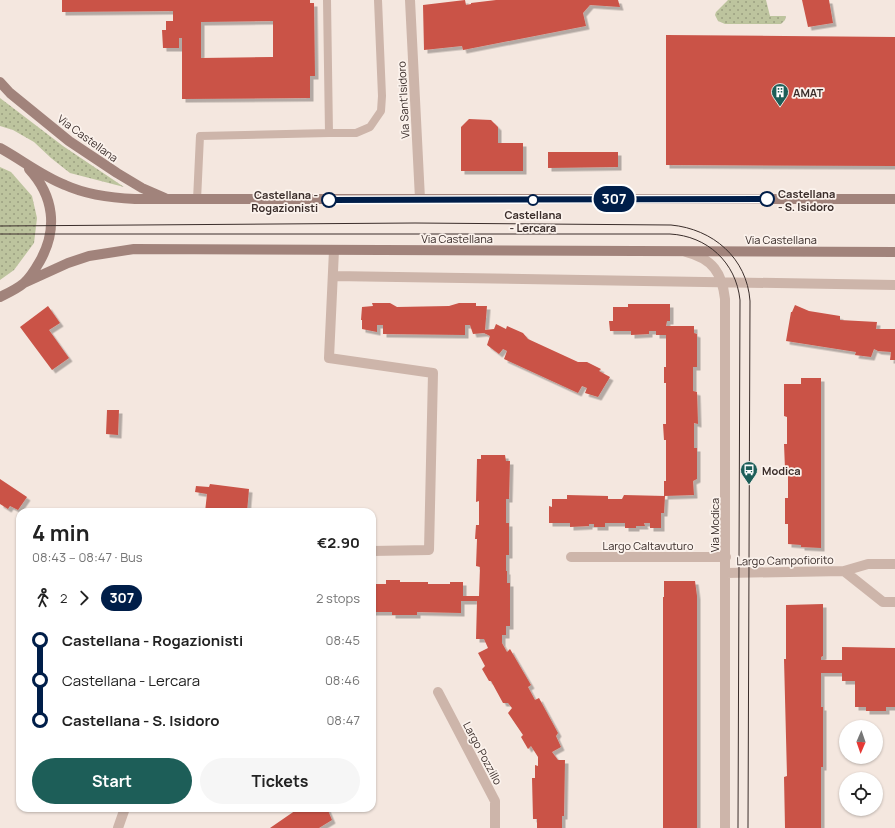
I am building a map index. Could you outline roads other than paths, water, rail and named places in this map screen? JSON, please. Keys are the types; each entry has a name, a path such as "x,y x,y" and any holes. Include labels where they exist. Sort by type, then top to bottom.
{"main road":[{"name":"Via Castellana","path":"0,82 10,93 69,140 116,173 142,188 171,200"},
{"name":"Via Castellana","path":"0,148 64,185 82,192 109,198 171,200 895,199"},
{"path":"20,160 38,180 47,196 51,211 51,233 47,249 37,266 24,283"},
{"name":"Via Castellana","path":"0,297 24,283 68,263 89,256 134,249 895,252"}],"street":[{"name":"Via Sant'Isidoro","path":"410,0 420,200"},
{"path":"334,250 329,358 432,373 429,550 376,551"},
{"name":"Via Modica","path":"677,250 705,259 716,270 722,282 725,300 726,828"},
{"path":"333,276 895,285"},
{"name":"Largo Caltavuturo","path":"571,557 726,557"},
{"name":"Largo Campofiorito","path":"726,573 844,571 868,564 895,564"},
{"name":"Largo Campofiorito","path":"844,571 883,602 895,602"},
{"name":"Largo Pozzillo","path":"438,692 495,801 495,828"},
{"path":"118,828 124,812"}],"lane":[{"path":"327,0 329,132"},
{"path":"197,200 200,136 329,132 356,134 370,127 381,111 382,96 378,0"}],"tram line":[{"path":"0,226 415,223 671,225 686,228 714,239 735,259 742,272 750,301 748,828"},
{"path":"0,234 670,234 696,240 717,254 726,263 733,274 740,300 738,828"}],"place":[{"name":"AMAT","path":"780,107"},
{"name":"Castellana - S. Isidoro","path":"767,199"},
{"name":"Castellana - Rogazionisti","path":"329,200"},
{"name":"Castellana - Lercara","path":"533,200"},
{"name":"Modica","path":"749,485"}]}
